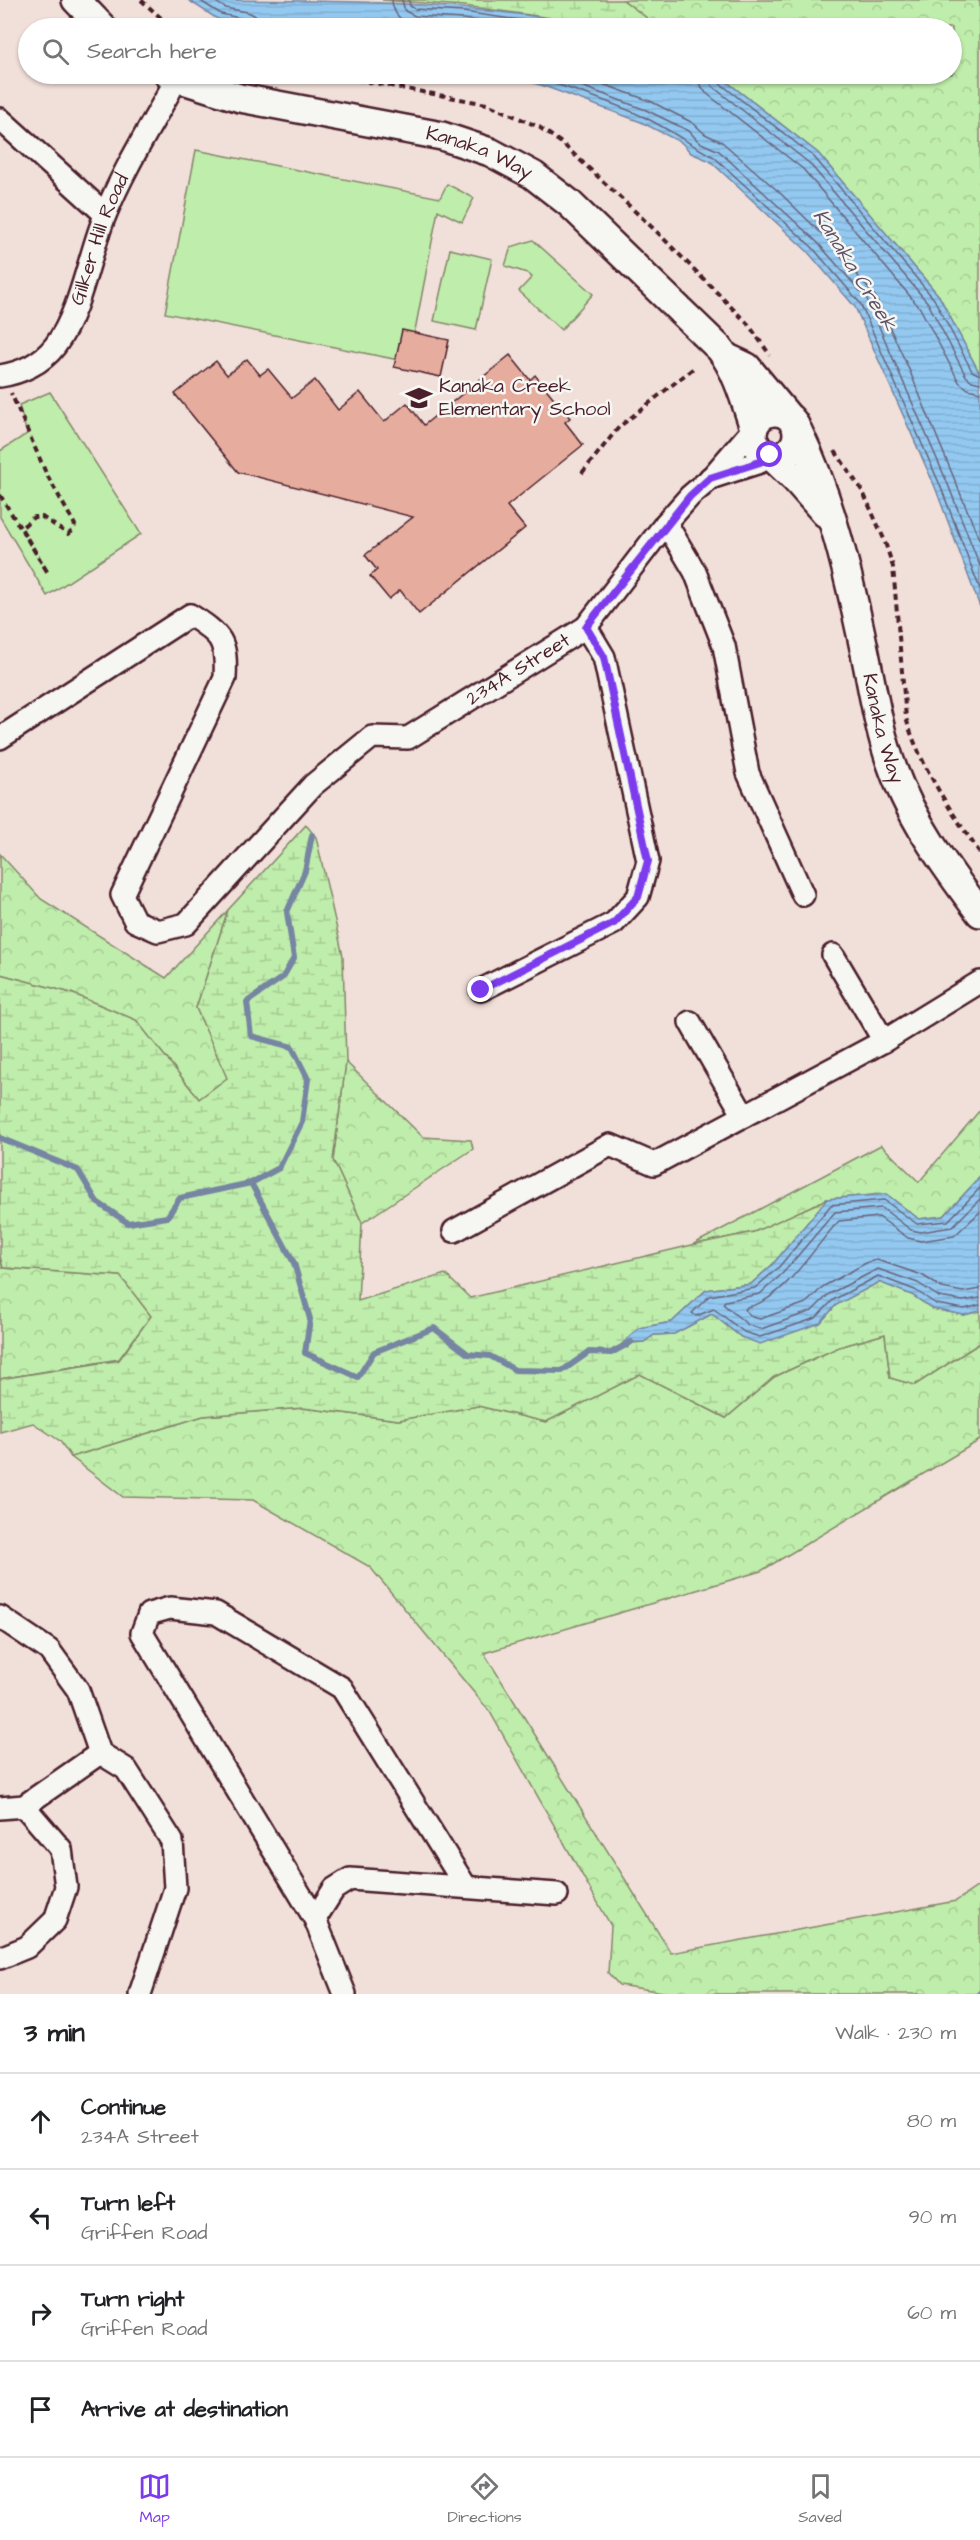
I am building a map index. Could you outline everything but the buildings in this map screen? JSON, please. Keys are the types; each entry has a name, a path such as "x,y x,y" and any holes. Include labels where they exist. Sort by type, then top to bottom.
{"main road":[{"path":"76,0 93,18"},
{"name":"Kanaka Way","path":"197,84 240,98 442,136 490,152 533,175 569,203 726,357 747,368 792,422 813,462 834,524 849,579 884,742 893,771 942,862 980,913"},
{"name":"Kanaka Way","path":"726,357 744,395 754,428"},
{"path":"768,412 792,422 797,441 786,454 770,455 757,446 753,437 754,428 761,417 768,412"},
{"name":"Kanaka Way","path":"770,455 796,480 834,524"}],"street":[{"name":"Gilker Hill Road","path":"2,375 35,364 54,348 66,330 105,214 169,84"},
{"path":"0,119 105,214"},
{"name":"234A Street","path":"0,738 190,615 213,629 226,651 225,678 122,895 135,921 158,931 186,924 313,785 372,737 408,738 586,627 666,523 754,428"},
{"name":"234A Street","path":"710,478 760,462 770,455"},
{"path":"666,523 695,572 724,646 748,773 803,895"},
{"path":"481,990 614,923 638,897 648,861 604,657 586,627"},
{"path":"834,955 884,1041"},
{"path":"454,1231 610,1144 654,1164 884,1041 980,982"},
{"path":"690,1022 744,1116"},
{"path":"345,1994 315,1919 142,1633 149,1614 170,1608 216,1613 342,1688 466,1887"},
{"path":"0,1617 49,1650 78,1690 100,1753 126,1768 172,1841 176,1888 140,1994"},
{"path":"0,1809 24,1806 100,1753"},
{"path":"0,1958 27,1947 55,1920 66,1887 61,1849 24,1806"},
{"path":"315,1919 334,1889 350,1879 557,1894"}],"path":[{"path":"141,0 161,18"},
{"path":"582,473 619,428 695,367"},
{"path":"0,495 48,573 21,528 34,517 42,517 68,534 73,531 75,525 46,473 2,375"}],"green space":[{"path":"382,0 623,0 647,18 551,18 464,6"},
{"path":"623,0 980,0 980,374 939,296 818,153 730,84 962,84 962,18 647,18"},
{"path":"196,150 440,198 447,184 474,198 462,222 438,210 409,362 165,313"},
{"path":"533,240 593,294 561,330 519,291 532,277 527,273 505,266 511,247"},
{"path":"450,249 492,259 476,330 434,321"},
{"path":"50,392 141,534 47,596 0,517 0,451 27,434 19,405"},
{"path":"306,825 316,837 343,956 346,1062 333,1160 362,1223 358,1301 445,1274 470,1298 754,1232 827,1199 773,1264 751,1284 706,1290 672,1322 639,1328 623,1344 644,1342 654,1335 674,1334 712,1314 741,1337 792,1332 820,1323 836,1305 879,1282 912,1295 933,1309 964,1315 980,1311 980,1343 915,1385 890,1378 885,1334 839,1347 774,1377 726,1418 640,1374 546,1422 478,1406 399,1420 303,1408 203,1416 71,1457 60,1441 33,1423 0,1432 0,1379 119,1360 151,1316 120,1276 3,1268 0,1256 0,974 71,993 136,1020 199,1099 227,1078 196,1008 228,910"},
{"path":"0,854 41,899 166,978 228,910 196,1008 228,1078 199,1099 136,1020 71,993 0,974"},
{"path":"346,1062 423,1137 471,1140 473,1149 362,1223 333,1160"},
{"path":"980,1110 980,1177 944,1216 919,1219 886,1194 827,1199 754,1232 692,1245 881,1145 919,1182"},
{"path":"0,1256 3,1268 121,1276 151,1316 119,1359 0,1379"},
{"path":"885,1334 890,1378 915,1385 980,1343 980,1440 761,1571 484,1653 671,1953 956,1901 980,1885 980,1994 675,1994 619,1985 608,1973 611,1926 490,1712 370,1567 253,1500 123,1497 71,1457 203,1416 303,1408 398,1420 478,1406 546,1422 640,1374 726,1418 774,1377 839,1347"}],"water":[{"path":"188,0 344,1 448,7 543,18 216,18"},
{"name":"Kanaka Creek","path":"537,84 730,84 818,153 939,296 980,374 980,607 935,487 855,307 807,251 710,161 691,153 682,143 641,122"},
{"path":"980,1177 980,1311 964,1315 933,1309 912,1295 879,1282 836,1305 820,1323 760,1344 741,1337 712,1314 674,1334 654,1335 644,1342 634,1342 627,1348 622,1344 639,1328 672,1322 706,1290 751,1284 773,1264 827,1199 886,1194 919,1219 944,1216"}],"waterway":[{"path":"251,1183 279,1168 302,1122 308,1079 292,1047 251,1036 247,1002 283,977 294,958 287,912 305,871 312,835"},
{"path":"0,1138 78,1170 97,1202 128,1223 167,1217 180,1198 251,1183 294,1263 310,1319 305,1353 358,1377 374,1352 434,1328 468,1354 490,1356 515,1370 562,1371 589,1352 611,1353 631,1342"}],"place":[{"name":"Kanaka Creek Elementary School","path":"419,398"}],"route":[{"path":"481,990 614,923 638,897 648,861 604,657 586,627 666,523 690,496 710,478 760,462 770,455"}]}
